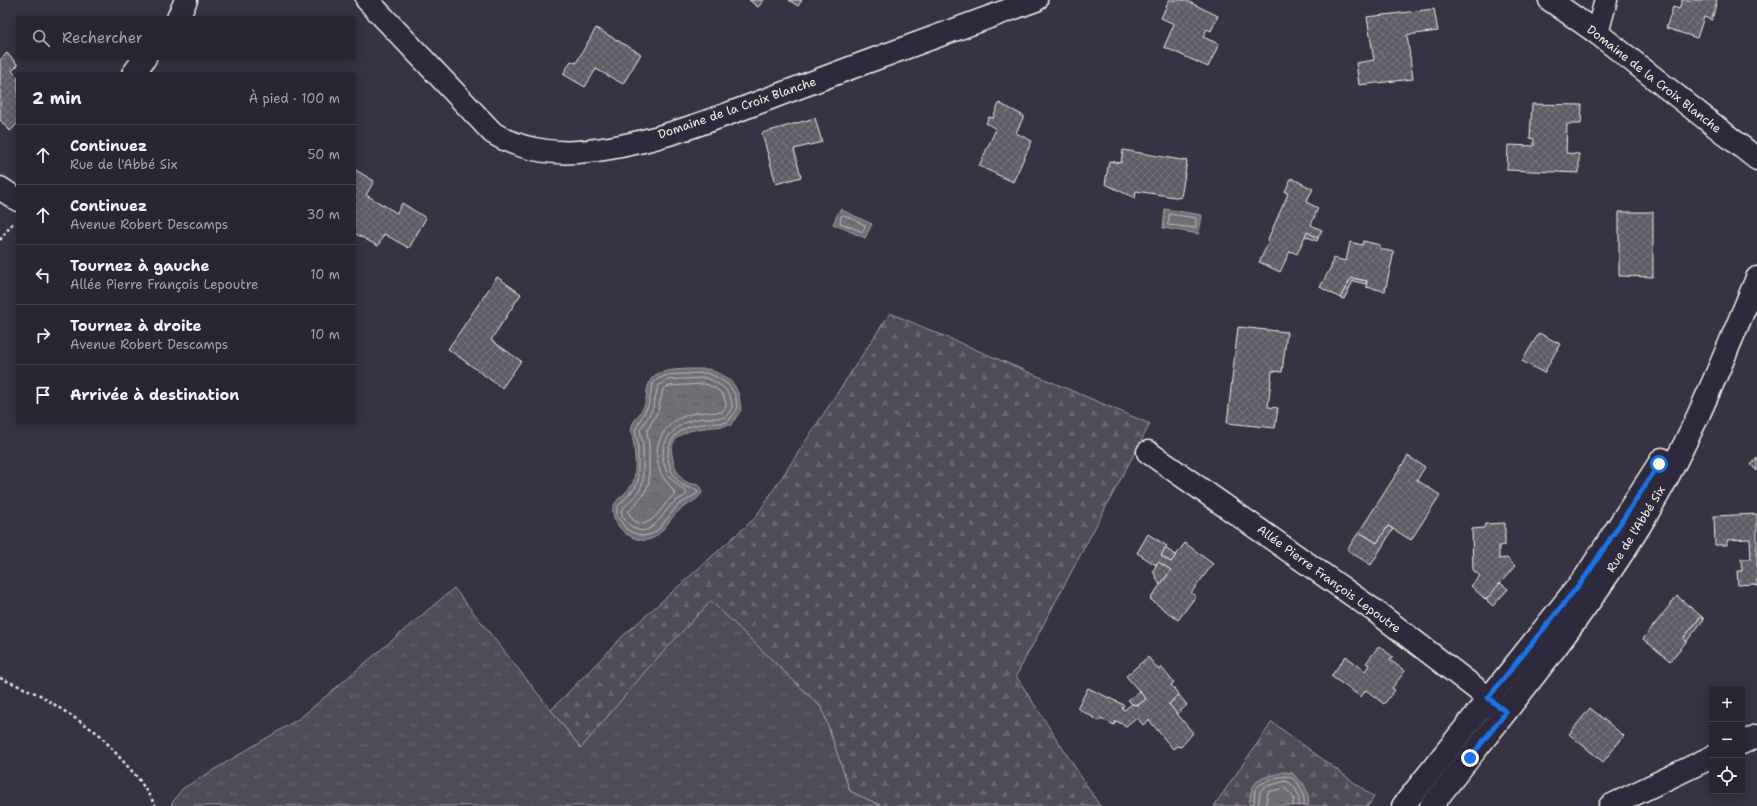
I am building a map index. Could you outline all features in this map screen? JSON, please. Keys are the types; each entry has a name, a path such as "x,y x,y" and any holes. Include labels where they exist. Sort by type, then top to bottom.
{"street":[{"path":"179,16 186,0"},
{"name":"Domaine de la Croix Blanche","path":"366,0 493,133 516,145 545,151 566,152 588,151 617,146 697,125 1036,0"},
{"name":"Domaine de la Croix Blanche","path":"1550,0 1597,33 1757,159"},
{"path":"1597,33 1606,0"},
{"path":"134,72 143,60"},
{"path":"0,188 16,199"},
{"name":"Rue de l'Abbé Six","path":"1431,806 1506,712 1590,601 1636,532 1661,489 1700,414 1757,278"},
{"name":"Rue de l'Abbé Six","path":"1403,806 1552,620 1602,552 1659,464 1740,317"},
{"name":"Allée Pierre François Lepoutre","path":"1148,452 1375,610 1506,712"},
{"path":"1745,742 1757,736"},
{"path":"1610,806 1710,758"}],"path":[{"path":"0,240 16,220"},
{"path":"0,678 40,695 99,734 138,778 156,806"}],"green space":[{"path":"890,313 1150,424 1016,676 1100,806 882,806 850,791 822,708 711,601 649,667 581,748 551,710 624,635 755,518"},
{"path":"454,588 581,748 649,666 711,601 822,708 850,791 882,806 170,806 182,789 300,718"},
{"path":"1272,722 1374,797 1368,806 1307,806 1309,802 1252,788 1249,806 1214,806"}],"water":[{"path":"840,209 872,224 865,238 833,224"},
{"path":"1165,209 1202,215 1199,234 1163,228"},
{"path":"708,369 723,376 732,383 738,394 741,410 731,425 690,431 681,435 675,440 672,449 673,460 678,473 688,483 700,486 702,493 695,500 675,514 660,533 654,538 638,540 620,529 616,523 613,513 615,504 629,488 634,479 635,458 631,427 642,411 645,404 647,389 651,379 654,376 659,373 680,370"},
{"path":"1284,772 1292,773 1305,788 1308,796 1307,806 1249,806 1252,788 1259,779"}],"building":[{"path":"749,0 764,0 758,7"},
{"path":"789,0 802,0 798,6"},
{"path":"1169,0 1185,0 1218,16 1211,31 1207,29 1203,37 1219,44 1208,67 1164,47 1174,24 1161,18"},
{"path":"1682,0 1717,0 1712,20 1704,17 1697,38 1666,28 1673,7 1679,9"},
{"path":"1434,9 1438,31 1407,35 1413,79 1359,85 1356,63 1374,60 1367,17"},
{"path":"596,28 641,54 623,84 596,69 585,87 563,74 571,61 576,63"},
{"path":"7,53 18,65 12,71 16,75 16,125 10,131 0,120 0,60"},
{"path":"999,103 1024,116 1016,133 1032,141 1013,182 979,166 996,129 986,123 989,117 993,118"},
{"path":"1532,104 1582,105 1581,124 1567,124 1566,153 1579,154 1579,173 1507,170 1508,145 1534,146 1534,139 1530,138"},
{"path":"815,118 822,142 794,149 801,177 776,184 762,133"},
{"path":"1123,150 1187,161 1181,198 1136,191 1135,198 1105,184 1109,161 1121,163"},
{"path":"356,170 374,181 366,195 397,213 402,203 426,218 409,248 384,234 378,246 356,234"},
{"path":"1291,178 1313,189 1306,202 1318,208 1311,225 1322,230 1318,238 1307,232 1297,254 1290,251 1280,272 1259,262 1269,242 1267,241 1288,194 1285,192"},
{"path":"1619,212 1653,212 1653,277 1619,276"},
{"path":"1307,232 1318,238 1317,241 1305,236"},
{"path":"1363,241 1380,245 1380,249 1394,252 1385,291 1366,287 1367,281 1351,278 1340,298 1320,287 1331,267 1333,258 1346,261 1350,242 1362,245"},
{"path":"497,277 521,294 491,340 521,361 502,388 448,349"},
{"path":"1351,278 1367,281 1366,284 1353,281 1344,299 1340,298"},
{"path":"1238,327 1287,332 1282,372 1272,371 1268,407 1278,408 1275,428 1227,423"},
{"path":"1539,333 1560,344 1544,373 1522,361"},
{"path":"1408,456 1425,467 1417,480 1440,495 1411,540 1388,526 1377,543 1359,532"},
{"path":"1757,458 1757,471 1751,465"},
{"path":"1757,514 1757,587 1754,584 1738,585 1737,571 1742,571 1741,559 1751,559 1750,539 1727,540 1727,545 1715,545 1714,516"},
{"path":"1505,523 1505,545 1499,546 1499,559 1507,558 1515,566 1486,600 1471,586 1480,576 1473,570 1472,529 1484,528 1485,524"},
{"path":"1388,526 1393,529 1371,565 1347,550 1359,532 1377,543"},
{"path":"1148,534 1167,546 1161,556 1171,562 1185,543 1213,564 1191,593 1196,596 1178,620 1150,599 1171,570 1158,562 1156,565 1137,553"},
{"path":"1165,548 1176,555 1171,562 1161,556"},
{"path":"1158,562 1171,570 1160,585 1153,571"},
{"path":"1500,583 1508,589 1493,606 1486,600"},
{"path":"1677,596 1701,616 1683,639 1686,642 1670,661 1643,639"},
{"path":"1701,616 1704,619 1686,642 1683,639"},
{"path":"1379,646 1393,657 1390,660 1405,671 1392,688 1395,690 1384,704 1366,690 1361,697 1331,676 1346,656 1365,671 1369,665 1366,663"},
{"path":"1148,657 1159,670 1161,667 1174,683 1171,685 1179,695 1169,704 1193,733 1181,747 1177,746 1173,749 1149,720 1143,725 1137,717 1126,726 1116,721 1114,725 1101,718 1099,721 1077,708 1088,688 1124,705 1122,708 1124,710 1132,704 1138,705 1146,699 1126,676"},
{"path":"1139,691 1146,699 1138,705 1132,704 1128,700"},
{"path":"1179,695 1187,705 1177,714 1169,704"},
{"path":"1590,708 1624,736 1603,762 1569,734"}],"route":[{"path":"1470,758 1506,712 1488,698 1586,576 1659,464"}]}
